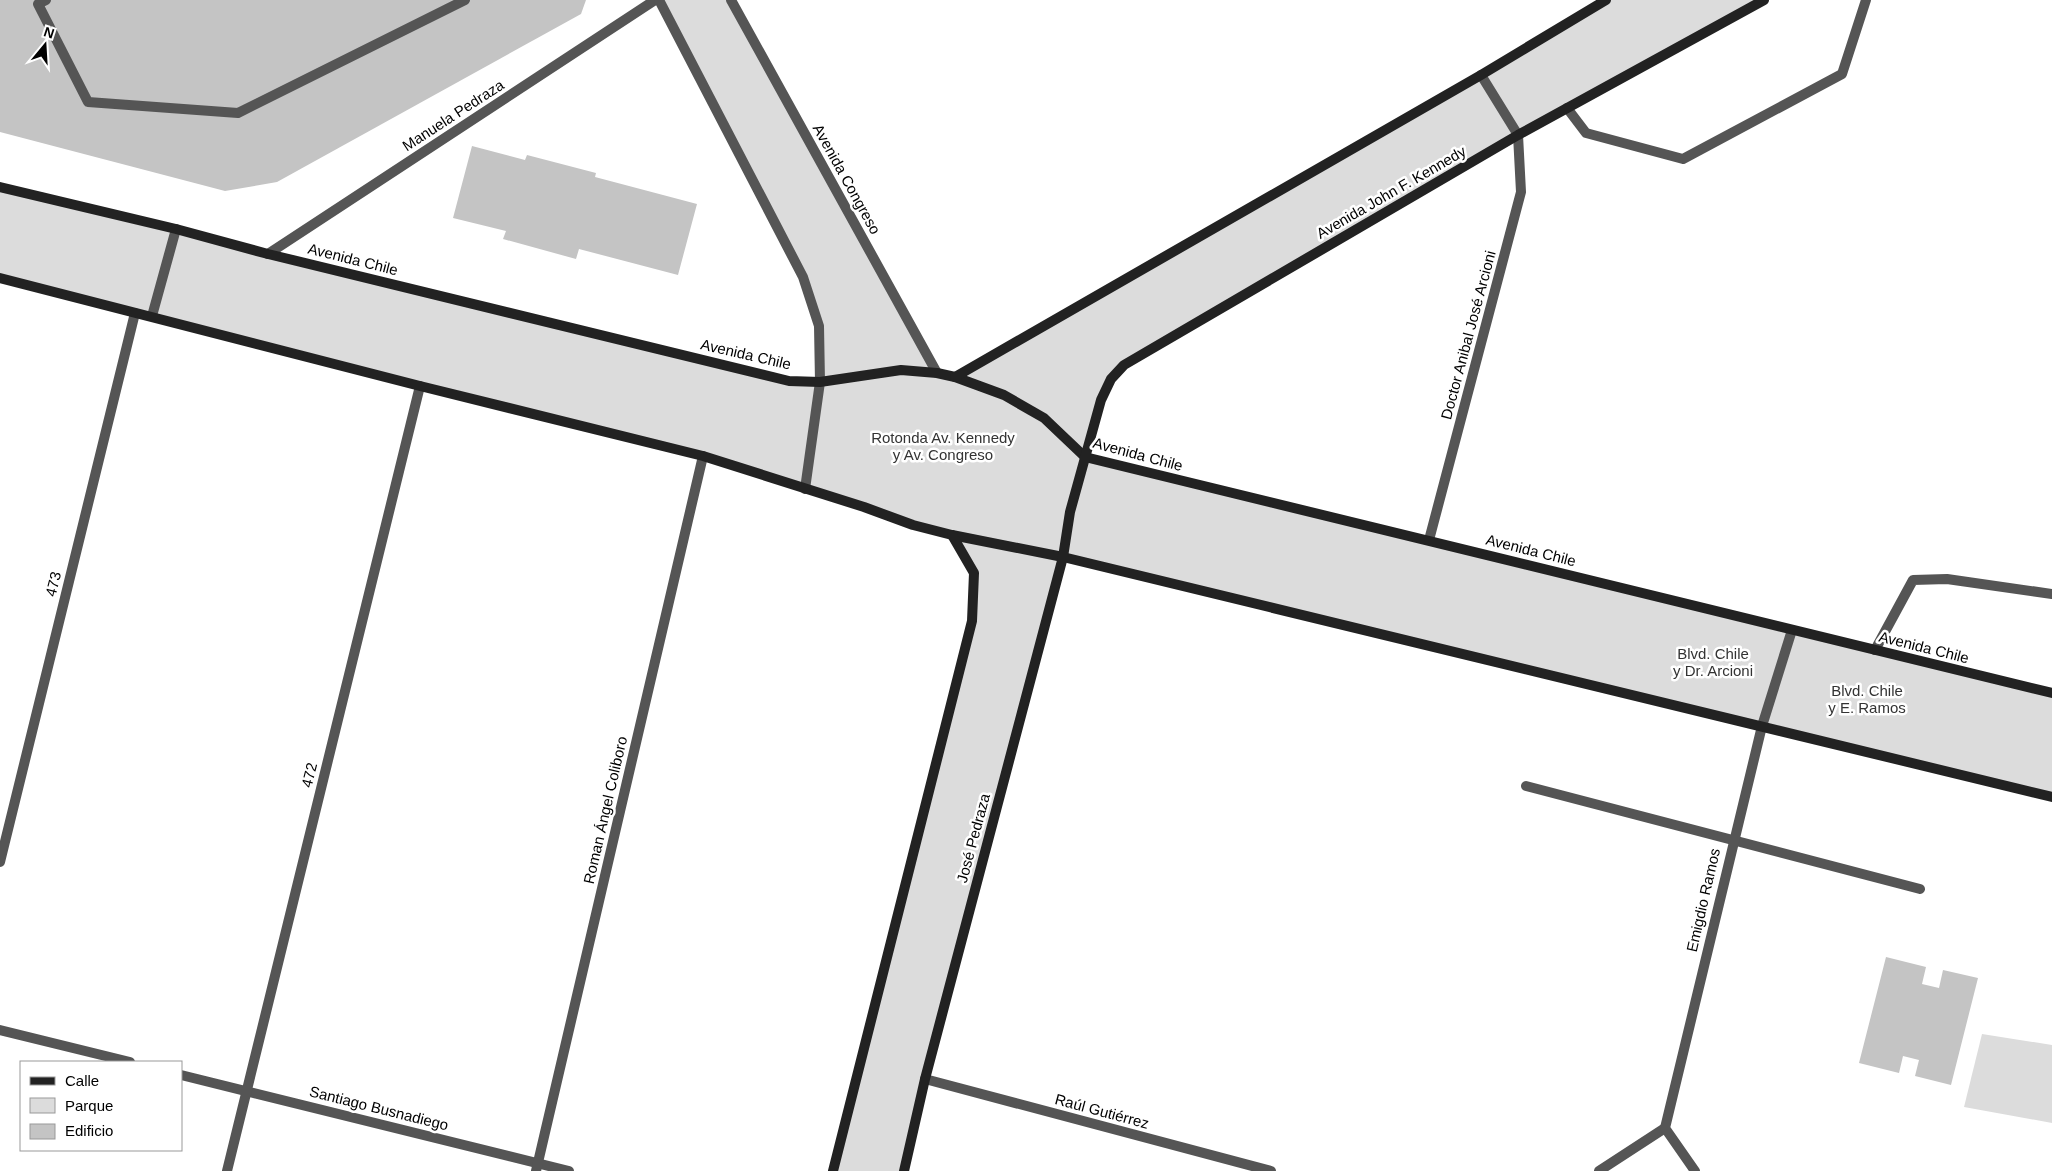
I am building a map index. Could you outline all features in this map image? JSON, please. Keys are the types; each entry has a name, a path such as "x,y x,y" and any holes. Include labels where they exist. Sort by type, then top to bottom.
{"main road":[{"path":"955,377 1481,75 1606,0"},
{"name":"Avenida John F. Kennedy","path":"1070,512 1101,400 1111,379 1124,365 1518,135 1764,0"},
{"name":"Avenida Chile","path":"0,187 789,381 820,382 901,370 937,373 955,377 1004,395 1044,418 1085,457 2052,693"},
{"path":"0,278 420,386 703,456 952,536 1063,557 2052,797"},
{"name":"José Pedraza","path":"904,1171 925,1079 1063,557 1070,512"},
{"path":"833,1171 972,621 974,573 952,536"}],"street":[{"path":"46,0 38,4 88,102 238,113 465,0"},
{"path":"657,0 803,277 819,326 820,382 805,489"},
{"name":"Manuela Pedraza","path":"268,254 657,0"},
{"name":"Avenida Congreso","path":"731,0 937,373"},
{"path":"1567,108 1586,133 1683,159 1842,74 1866,0"},
{"path":"1481,75 1518,135"},
{"name":"Doctor Anibal José Arcioni","path":"1429,540 1521,192 1518,135"},
{"path":"152,316 176,229"},
{"name":"473","path":"0,862 135,313"},
{"name":"472","path":"227,1171 420,386"},
{"name":"Roman Ángel Coliboro","path":"537,1167 703,456"},
{"path":"1875,650 1913,580 1947,580 2052,594"},
{"name":"Emigdio Ramos","path":"1664,1128 1762,726 1792,630"},
{"path":"1526,786 1920,889"},
{"path":"0,1030 126,1061"},
{"name":"Santiago Busnadiego","path":"182,1075 537,1167 569,1171"},
{"name":"Raúl Gutiérrez","path":"925,1079 1271,1171"},
{"path":"1599,1171 1664,1128 1695,1171"}],"green space":[{"path":"659,0 731,0 937,373 955,377 1606,0 1764,0 1124,365 1111,379 1085,457 2052,693 2052,797 1063,557 904,1171 833,1171 972,621 974,573 952,536 703,456 0,278 0,187 789,381 820,382 819,326 803,277"},
{"path":"1982,1034 2052,1045 2052,1123 1964,1107"}],"building":[{"path":"0,0 586,0 581,14 277,182 225,191 0,132"},
{"path":"472,146 525,160 527,155 596,173 595,177 697,204 678,275 579,249 576,259 503,239 506,231 453,218"},
{"path":"1886,957 1926,967 1922,984 1939,988 1943,970 1978,978 1951,1085 1915,1076 1919,1060 1903,1056 1899,1073 1859,1063"}],"park label":[{"name":"Rotonda Av. Kennedy y Av. Congreso","path":"943,446"},
{"name":"Blvd. Chile y Dr. Arcioni","path":"1713,662"},
{"name":"Blvd. Chile y E. Ramos","path":"1867,698"}]}
